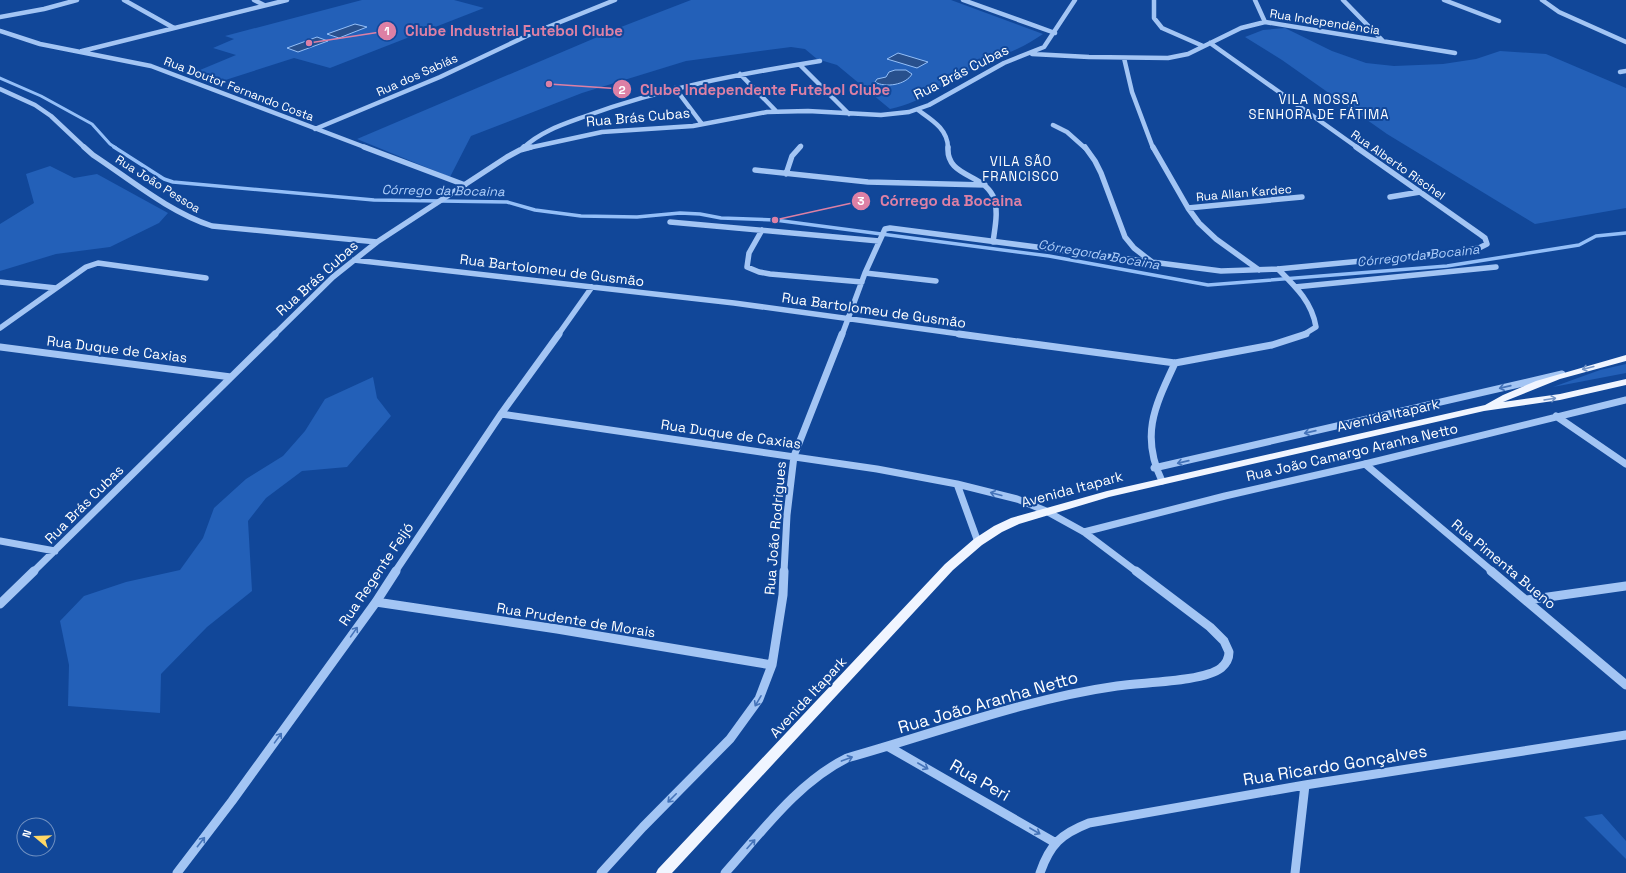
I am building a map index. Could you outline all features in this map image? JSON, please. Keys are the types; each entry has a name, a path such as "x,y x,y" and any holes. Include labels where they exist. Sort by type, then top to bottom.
{"main road":[{"path":"1484,408 1512,394 1570,372 1626,358"},
{"name":"Avenida Itapark","path":"663,873 949,567 978,542 998,529 1015,521 1046,511 1162,481 1484,408 1560,397 1626,382"}],"street":[{"path":"0,18 44,9 77,0"},
{"path":"124,0 174,28"},
{"path":"254,0 264,5"},
{"path":"78,52 287,0"},
{"name":"Rua dos Sabiás","path":"314,129 440,77 533,33 615,0"},
{"path":"963,0 1055,33"},
{"name":"Rua Brás Cubas","path":"0,604 313,297 354,260 377,242 520,150 559,140 612,130 702,124 776,111 808,111 881,116 918,110 939,100 986,71 1044,47 1055,33 1075,0"},
{"path":"1154,0 1154,18 1162,28 1203,46"},
{"path":"1255,0 1265,22"},
{"path":"1343,0 1383,41"},
{"path":"1444,0 1499,21"},
{"path":"1542,0 1551,7 1577,21 1626,42"},
{"name":"Rua Independência","path":"1030,53 1124,58 1168,58 1188,54 1241,28 1256,23 1265,22 1455,53"},
{"name":"Rua Doutor Fernando Costa","path":"0,31 40,44 151,66 465,185"},
{"name":"Rua Alberto Rischel","path":"1210,43 1481,235 1487,241 1487,244 1479,248 1456,252 1278,269"},
{"path":"1124,58 1132,92 1153,148 1188,208 1199,222 1216,239 1259,270"},
{"path":"520,150 539,136 562,125 619,104 675,88 740,74 820,61"},
{"path":"800,65 849,114"},
{"path":"1620,72 1626,71"},
{"path":"740,74 776,111"},
{"path":"675,88 702,124"},
{"name":"Rua João Pessoa","path":"0,89 34,105 50,116 93,155 159,199 194,220 212,226 234,229 377,242"},
{"path":"918,110 943,130 948,145 947,156 951,163 956,168 985,185 992,197 996,208 996,225 993,242"},
{"path":"1053,125 1068,132 1086,147 1096,160 1124,235 1130,244 1154,263"},
{"path":"786,174 792,156 801,146"},
{"path":"755,170 868,182 985,185"},
{"path":"1390,197 1420,192"},
{"name":"Rua Allan Kardec","path":"1188,208 1302,198"},
{"path":"670,222 762,230 881,236 885,229 890,228 1221,271 1278,269"},
{"path":"762,230 752,246 746,263 747,267 751,270 770,274 862,282"},
{"name":"Rua João Rodrigues","path":"601,873 643,827 730,739 759,699 772,665 784,594 787,516 794,456 849,318 865,273 881,236"},
{"name":"Rua Bartolomeu de Gusmão","path":"354,260 849,318 1175,363 1265,346 1288,340 1312,331 1316,327 1315,319 1305,300 1278,269"},
{"path":"0,328 86,267 104,263 206,278"},
{"path":"1293,285 1496,267"},
{"path":"865,273 936,281"},
{"path":"0,282 56,288"},
{"name":"Rua Regente Feijó","path":"177,873 232,801 376,602 418,537 502,414 592,287"},
{"name":"Rua Duque de Caxias","path":"0,347 231,377"},
{"path":"1162,481 1154,468 1150,452 1150,430 1155,408 1175,363"},
{"path":"1154,468 1570,372"},
{"name":"Rua João Camargo Aranha Netto","path":"1084,532 1224,496 1365,464 1626,400"},
{"name":"Rua Duque de Caxias","path":"502,414 877,469 956,484 1017,500 1046,511"},
{"path":"1556,416 1626,464"},
{"name":"Rua Pimenta Bueno","path":"1365,464 1626,685"},
{"path":"956,484 978,542"},
{"name":"Rua João Aranha Netto","path":"725,873 796,794 829,767 847,758 889,747 1029,703 1070,693 1132,683 1208,675 1220,670 1225,665 1229,658 1229,650 1223,639 1210,627 1084,532 1046,511"},
{"path":"0,541 55,551"},
{"path":"1527,600 1626,586"},
{"name":"Rua Prudente de Morais","path":"376,602 557,629 772,665"},
{"name":"Rua Ricardo Gonçalves","path":"1054,842 1069,830 1089,823 1305,785 1626,735"},
{"name":"Rua Peri","path":"889,747 1054,842"},
{"path":"1295,873 1305,785"},
{"path":"1040,873 1044,860 1054,842"}],"shaded area":[{"path":"362,0 454,0 484,8 330,68 294,58 213,84 188,75 236,55 213,48 234,39 225,36"},
{"path":"691,0 951,0 1043,34 1012,51 977,66 925,97 890,109 837,65 817,59 805,49 791,47 686,61 582,93 471,136 450,177 357,139 621,27"},
{"path":"355,24 367,27 339,38 327,34"},
{"path":"1285,28 1332,51 1366,63 1394,66 1443,64 1476,59 1500,51 1546,54 1626,88 1626,208 1535,224 1387,134 1282,60 1245,37 1263,30"},
{"path":"317,37 328,41 298,52 287,48"},
{"path":"898,53 928,62 917,68 887,59"},
{"path":"895,70 906,70 912,74 905,81 900,83 884,85 875,82 877,79 886,77 889,72"},
{"path":"50,166 74,178 97,174 168,213 159,223 110,247 56,254 0,271 0,224 34,203 26,174"},
{"path":"1626,364 1626,373 1553,387 1600,370"},
{"path":"373,377 377,398 391,416 347,467 302,471 266,498 248,521 252,591 207,627 161,674 160,713 68,706 69,665 60,621 84,596 126,582 180,570 203,538 214,508 246,479 283,456 305,431 325,399"},
{"path":"1602,814 1626,841 1626,859 1584,817"}],"waterway":[{"name":"Córrego da Bocaina","path":"0,78 41,96 92,124 110,144 116,148"},
{"name":"Córrego da Bocaina","path":"114,147 164,179 173,182 374,200 507,202 535,210 581,216 637,217 680,213 700,214 721,218 775,220 1049,256 1208,285 1447,266 1579,245 1596,236 1626,233"}],"place":[{"name":"Clube Industrial Futebol Clube","path":"309,43"},
{"name":"Clube Independente Futebol Clube","path":"549,84"},
{"name":"Córrego da Bocaina","path":"775,220"}],"district":[{"name":"VILA NOSSA SENHORA DE FÁTIMA","path":"1319,106"},
{"name":"VILA SÃO FRANCISCO","path":"1021,168"}]}
